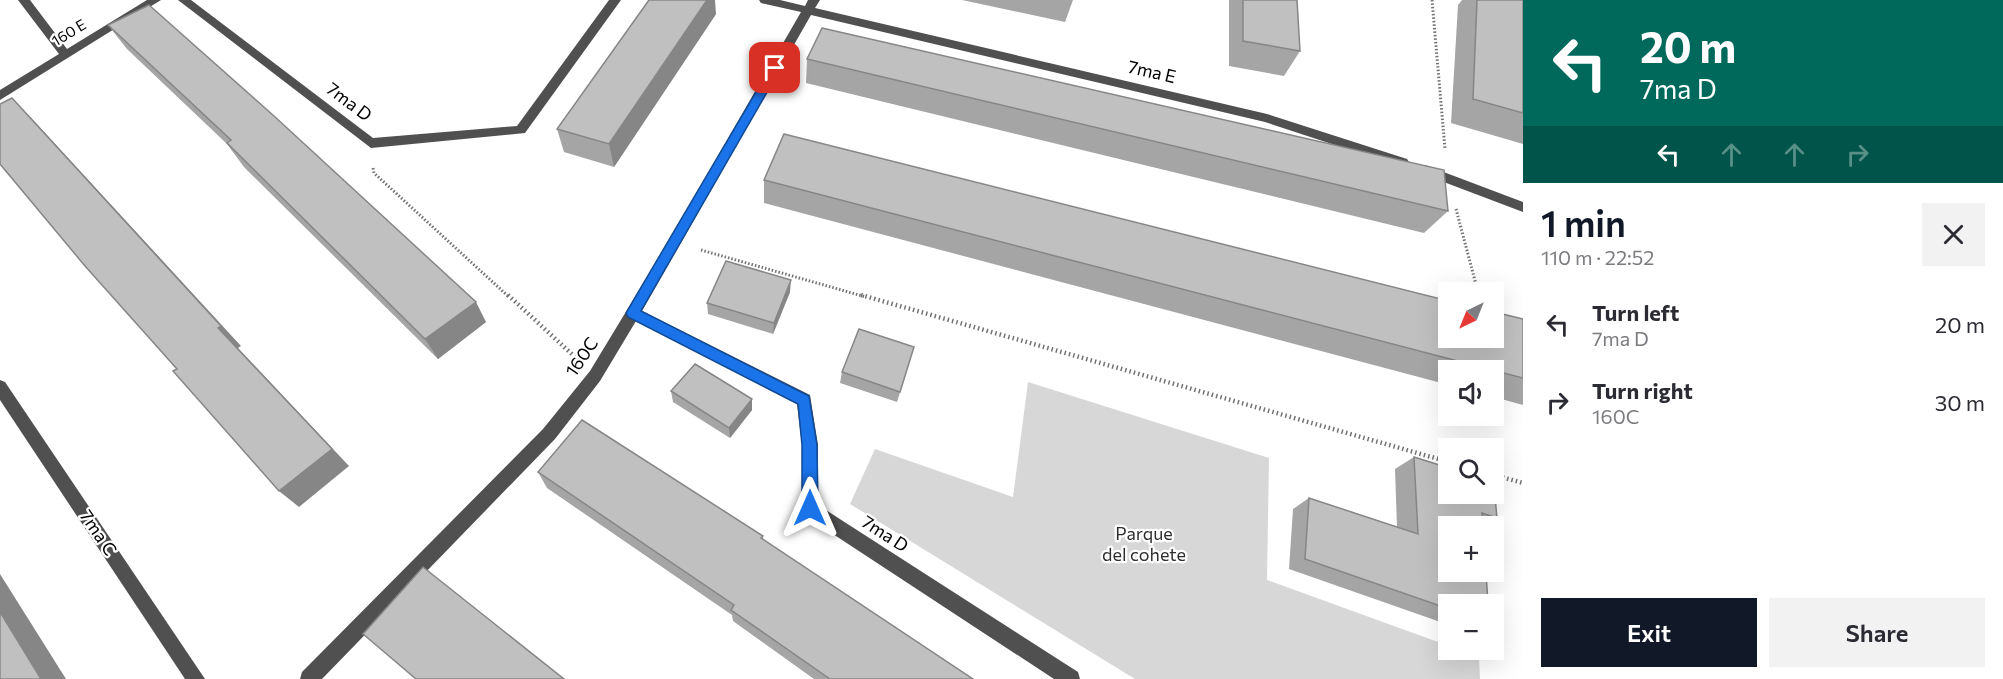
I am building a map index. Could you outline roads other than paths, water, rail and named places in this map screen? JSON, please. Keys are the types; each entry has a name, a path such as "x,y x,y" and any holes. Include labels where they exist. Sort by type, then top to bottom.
{"street":[{"path":"24,0 65,54"},
{"name":"160 E","path":"0,96 155,0"},
{"name":"7ma D","path":"184,0 371,143 521,130 615,0"},
{"name":"7ma E","path":"765,0 811,5 1267,118 1448,177 1523,207"},
{"name":"160C","path":"309,679 549,435 595,376 675,243 811,5"},
{"name":"7ma D","path":"633,313 804,400 810,445 810,508 1071,679"},
{"name":"7ma C","path":"2,392 196,679"}],"park label":[{"name":"Parque del cohete","path":"1144,544"}]}
